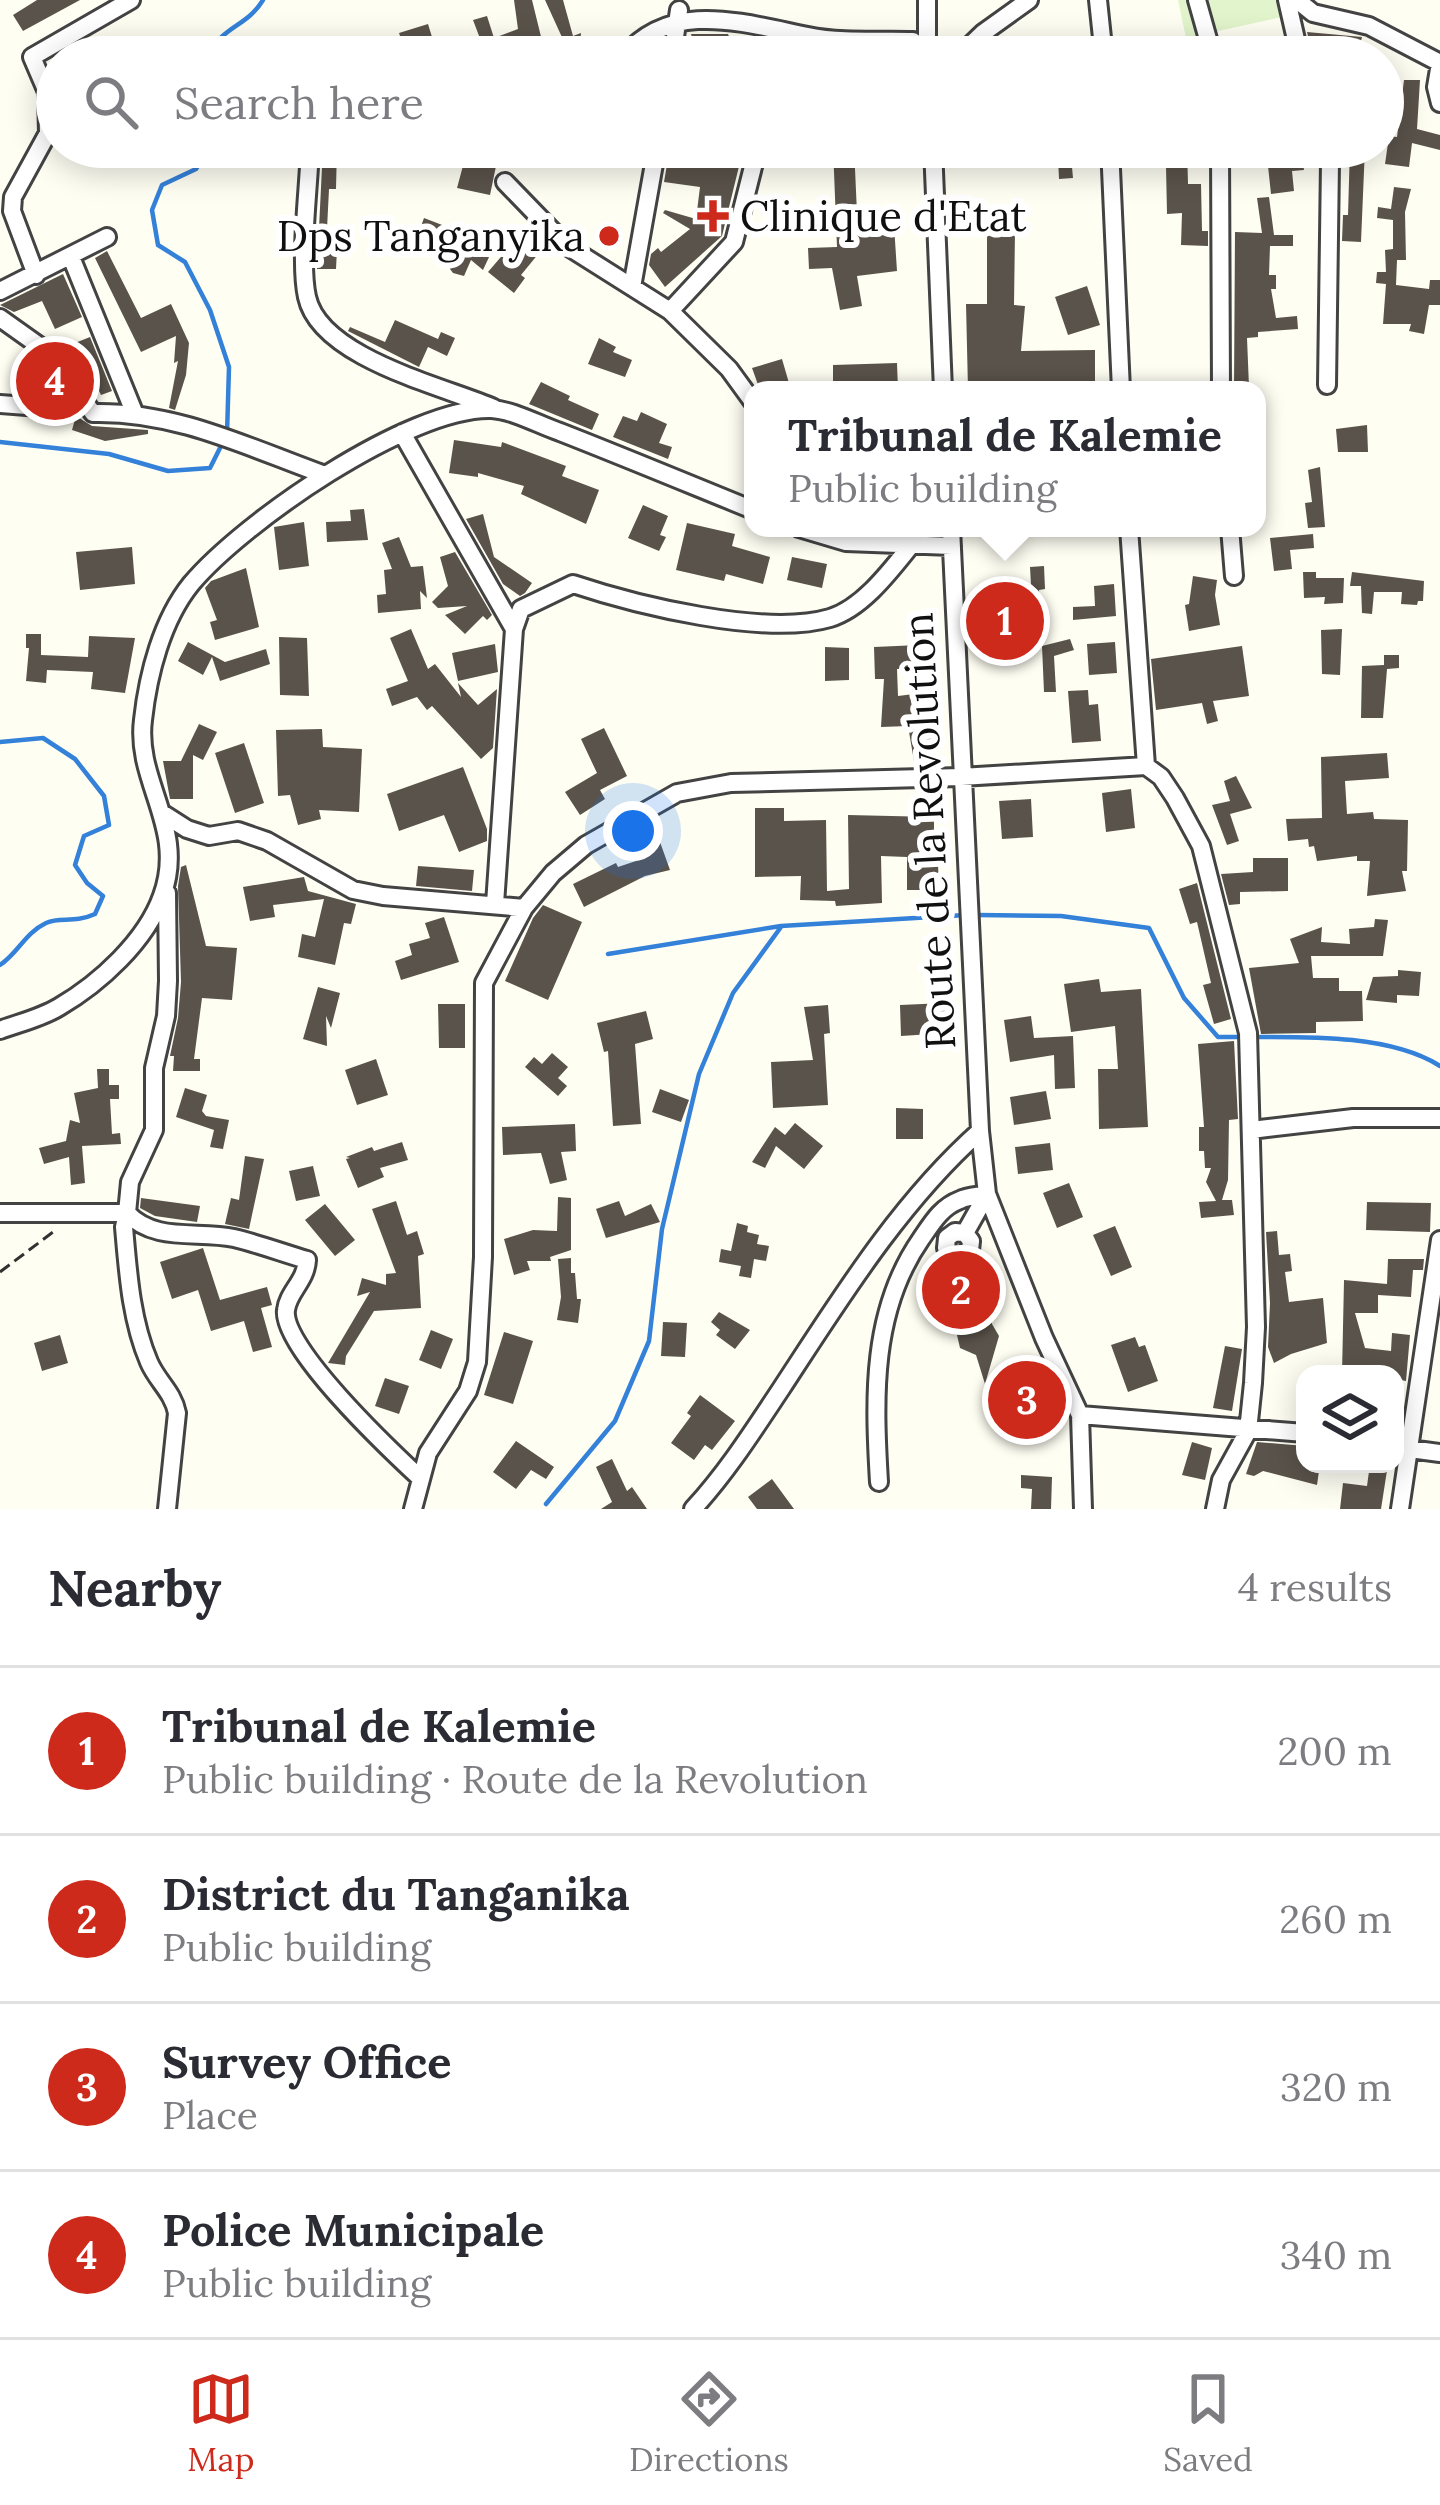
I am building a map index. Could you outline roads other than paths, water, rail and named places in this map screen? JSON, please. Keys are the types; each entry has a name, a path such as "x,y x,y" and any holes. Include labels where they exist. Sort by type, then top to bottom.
{"street":[{"path":"70,36 131,0"},
{"path":"923,36 927,0"},
{"path":"980,36 1029,0"},
{"path":"1098,0 1102,36"},
{"path":"1198,0 1208,36"},
{"path":"1287,0 1295,36"},
{"path":"1297,0 1313,13 1369,26 1388,36"},
{"path":"637,36 643,28 679,10 718,9 807,36"},
{"path":"676,36 679,10"},
{"path":"1404,44 1440,63 1436,87 1440,103"},
{"path":"36,156 13,197 12,211 36,274"},
{"path":"310,168 307,297 317,324 330,335 386,368 744,506"},
{"path":"632,287 653,168"},
{"path":"670,311 734,242 753,168"},
{"path":"934,168 943,381"},
{"path":"1111,168 1121,381"},
{"path":"1220,168 1221,381"},
{"path":"1328,385 1330,168"},
{"path":"505,182 567,246 670,311 744,391"},
{"path":"0,292 107,237"},
{"path":"70,257 134,412"},
{"path":"0,318 45,350 93,413 134,412 210,429 325,475"},
{"path":"0,404 40,407"},
{"path":"167,1509 177,1413 175,1401 151,1367 134,1323 124,1227 130,1183 154,1130 154,1068 166,1016 166,884 171,844 144,752 142,722 167,625 191,585 285,502 325,475 402,433 447,416 495,409"},
{"path":"402,433 514,629"},
{"path":"856,537 912,544 952,537"},
{"name":"Route de la Revolution","path":"952,537 980,1131 987,1194 1080,1415"},
{"path":"1131,537 1145,766"},
{"path":"1231,537 1234,576"},
{"path":"495,904 514,629 521,609 573,584 638,606 675,612 758,620 831,618 889,574 912,544"},
{"path":"413,1509 428,1453 468,1391 477,1362 483,1256 484,982 524,908 553,873 586,845 676,793 731,782 962,777 1145,766 1161,777 1201,846 1248,1033 1256,1327 1249,1431 1221,1480 1215,1509"},
{"path":"161,813 187,830 209,836 238,832 267,841 353,890 524,908"},
{"path":"0,1030 61,1006 115,963 148,925 166,884"},
{"path":"1251,1130 1353,1118 1440,1118"},
{"path":"693,1509 725,1474 914,1198 980,1131"},
{"path":"965,1233 987,1194"},
{"path":"879,1482 874,1399 889,1299 904,1263 938,1214 960,1200 987,1194"},
{"path":"0,1213 127,1214 165,1234 237,1239 307,1260 307,1275 285,1306 293,1339 325,1380 419,1477"},
{"path":"1404,1443 1440,1240"},
{"path":"1083,1509 1080,1415 1296,1433"},
{"path":"1404,1449 1440,1453"},
{"path":"1400,1509 1402,1473"}],"waterway":[{"path":"224,36 263,0"},
{"path":"197,168 162,185 152,210 158,245 185,262 210,310 229,367 227,434"},
{"path":"0,442 109,454 168,471 210,468 222,444"},
{"path":"0,742 43,738 75,759 104,796 109,825 84,836 75,865 103,896 95,914 46,923 0,965"},
{"path":"608,954 781,926 966,915"},
{"path":"977,915 1061,916 1149,928 1184,998 1218,1037 1362,1041 1417,1054 1440,1066"},
{"path":"546,1504 615,1421 649,1341 662,1229 699,1074 733,993 781,927"}],"place":[{"name":"Clinique d'Etat","path":"713,216"},
{"name":"Dps Tanganyika","path":"609,236"},
{"name":"Police Municipale","path":"55,381"},
{"name":"Tribunal de Kalemie","path":"1005,621"},
{"name":"District du Tanganika","path":"961,1290"},
{"name":"Survey Office","path":"1027,1400"}]}
